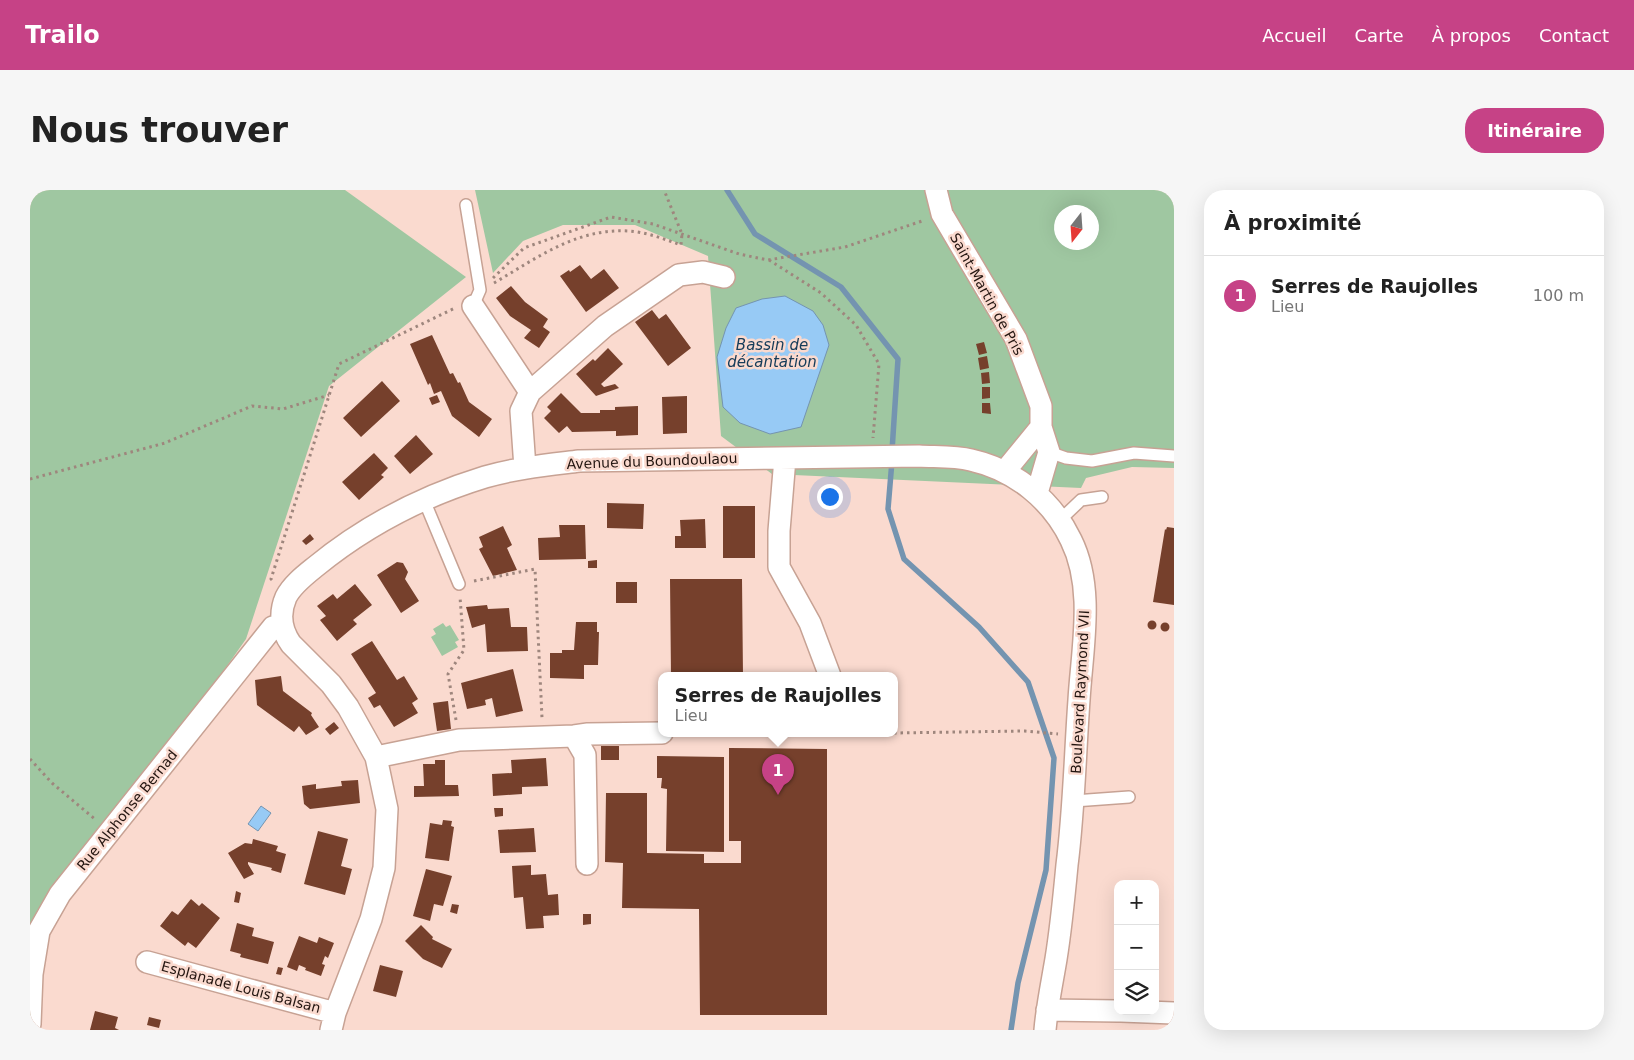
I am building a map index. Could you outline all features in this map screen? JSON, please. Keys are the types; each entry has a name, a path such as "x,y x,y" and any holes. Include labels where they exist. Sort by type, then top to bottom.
{"street":[{"name":"Saint-Martin de Pris","path":"936,190 942,214 1016,340 1041,406 1035,435 1048,452"},
{"path":"525,468 521,411 530,392 605,326 679,275 703,272 724,277"},
{"path":"477,298 530,392"},
{"path":"1005,472 1035,435"},
{"path":"1037,493 1048,452"},
{"name":"Boulevard Raymond VII","path":"870,456 919,456 971,460 1005,472 1037,493 1060,520 1078,556 1085,598 1085,625 1078,702 1074,801 1056,958 1046,1020"},
{"name":"Avenue du Boundoulaou","path":"287,595 302,578 344,545 394,514 470,482 525,468 579,461 870,456"},
{"path":"785,458 779,531 779,567 810,623 828,672"},
{"path":"287,595 282,612 282,626 286,636 291,644 331,684 348,707 376,757 387,809 384,868 371,920 333,1021"},
{"name":"Rue Alphonse Bernad","path":"30,1024 32,974 39,931 60,894 273,627 282,626"},
{"path":"376,757 459,740 658,733"},
{"path":"574,736 584,754 587,864"},
{"name":"Esplanade Louis Balsan","path":"147,962 333,1021"},
{"path":"1046,1020 1114,1012"},
{"path":"1159,1012 1174,1013"}],"lane":[{"path":"466,205 477,298"},
{"path":"1048,452 1066,458 1092,461 1134,453 1174,456"},
{"path":"1060,520 1082,500 1102,497"},
{"path":"424,500 459,584"},
{"path":"1074,801 1129,797"}],"path":[{"path":"287,595 271,579 339,364 477,298 532,260 567,242 594,233 629,231 681,245 682,234 664,190"},
{"path":"768,260 845,247 942,214"},
{"path":"477,298 524,248 611,217 653,224 739,254 768,260 821,293 856,325 879,364 876,419 870,456"},
{"path":"30,479 165,443 252,406 283,409 329,395"},
{"path":"459,740 448,674 464,650 459,584 535,569 543,736"},
{"path":"898,733 1025,731 1053,734"},
{"path":"30,759 52,783 98,821 108,833"}],"green space":[{"path":"30,190 345,190 466,277 329,386 246,639 35,939 30,1030"},
{"path":"475,190 1174,190 1174,468 1132,467 1086,478 1081,488 772,474 721,436 708,256 635,225 563,225 523,241 493,273"},
{"path":"443,623 446,627 450,625 459,640 455,642 458,647 442,656 431,637 436,634 433,629"}],"water":[{"name":"Bassin de décantation","path":"785,296 813,311 823,325 829,345 801,427 770,434 740,423 723,407 717,357 726,328 736,308 762,299"},
{"path":"261,806 271,813 258,831 248,824"}],"building":[{"path":"580,265 591,279 604,269 619,288 586,312 560,276"},
{"path":"511,286 525,302 548,319 543,327 550,332 539,348 524,338 531,330 510,316 496,298"},
{"path":"652,310 659,319 666,314 691,348 668,366 635,322"},
{"path":"432,335 450,374 453,373 458,383 460,382 469,402 492,419 479,437 452,416 441,391 434,394 430,383 428,385 410,344"},
{"path":"984,342 987,353 979,355 976,344"},
{"path":"608,348 623,364 601,384 604,387 615,384 619,388 596,396 576,374 593,359 595,361"},
{"path":"987,356 989,368 980,370 978,358"},
{"path":"989,372 990,383 982,384 981,373"},
{"path":"382,381 400,401 361,437 343,418"},
{"path":"982,387 990,387 990,398 982,399"},
{"path":"561,393 581,413 600,413 600,410 615,410 615,407 638,406 638,435 616,436 616,431 572,432 567,426 559,433 544,418 551,411 547,407"},
{"path":"437,395 440,402 432,405 429,398"},
{"path":"687,396 687,433 663,434 662,397"},
{"path":"982,403 990,403 991,414 982,413"},
{"path":"416,435 433,454 410,474 394,456"},
{"path":"374,453 388,468 381,475 384,477 359,500 342,482"},
{"path":"607,503 644,504 643,529 607,528"},
{"path":"723,506 755,506 755,558 723,558"},
{"path":"705,519 706,548 675,548 675,536 681,536 680,520"},
{"path":"559,525 585,525 586,559 539,560 538,538 560,537"},
{"path":"503,526 512,545 507,548 517,570 493,576 479,549 483,547 479,537"},
{"path":"1167,527 1174,528 1174,605 1153,602 1165,529"},
{"path":"310,534 314,539 306,545 302,541"},
{"path":"597,560 597,568 588,568 588,561"},
{"path":"397,562 403,563 408,572 405,579 419,601 401,613 377,575"},
{"path":"670,579 742,579 743,672 671,672"},
{"path":"616,582 637,582 637,603 616,603"},
{"path":"355,584 372,605 353,620 357,624 337,641 320,620 326,616 317,606 333,594 337,599"},
{"path":"487,605 488,609 509,608 511,627 527,627 528,651 487,652 485,624 472,628 466,607"},
{"path":"1152,621 1156,625 1152,629 1148,625"},
{"path":"576,622 597,622 597,632 599,632 598,665 584,665 584,679 550,678 550,653 574,650"},
{"path":"1165,623 1169,627 1165,631 1161,627"},
{"path":"372,641 397,680 404,676 418,699 412,703 418,713 394,727 380,705 374,708 368,698 376,693 351,654"},
{"path":"513,669 523,711 496,717 492,698 485,700 486,705 467,709 461,683"},
{"path":"281,676 283,691 312,713 311,715 319,727 306,735 299,726 294,732 257,705 255,680"},
{"path":"448,701 451,729 437,731 433,703"},
{"path":"334,722 339,728 330,735 325,729"},
{"path":"601,746 619,746 619,760 601,760"},
{"path":"729,748 827,749 827,1015 700,1015 699,909 622,908 623,863 605,862 606,793 647,793 647,853 704,854 704,863 741,863 741,841 729,841"},
{"path":"657,756 724,757 724,852 666,851 667,789 661,788 662,778 657,778"},
{"path":"546,758 548,786 522,787 522,794 493,796 492,774 512,773 511,760"},
{"path":"435,760 445,760 445,785 458,785 459,796 414,797 414,786 424,786 423,764 435,764"},
{"path":"358,780 360,803 310,809 304,804 302,786 316,784 316,789 342,786 341,781"},
{"path":"494,808 503,808 503,816 495,817"},
{"path":"443,820 452,821 451,826 454,827 449,861 425,858 430,823 442,825"},
{"path":"534,828 536,852 500,853 498,830"},
{"path":"318,831 348,839 341,866 352,869 345,895 304,884"},
{"path":"253,839 278,846 276,851 286,854 281,873 271,870 272,868 248,862 254,874 244,879 228,853 245,843 252,844"},
{"path":"531,865 531,875 546,874 548,895 558,894 559,915 543,916 544,928 526,929 523,897 514,898 512,866"},
{"path":"426,869 452,876 443,906 434,904 430,921 413,916"},
{"path":"236,891 241,893 239,903 234,902"},
{"path":"191,899 199,906 202,903 220,918 196,948 188,942 185,946 160,926 172,911 178,915"},
{"path":"452,904 459,905 457,914 450,912"},
{"path":"583,914 591,914 591,924 583,925"},
{"path":"237,923 254,928 252,936 274,942 268,964 240,957 241,954 230,951"},
{"path":"421,925 433,937 432,939 452,949 442,968 423,959 405,941"},
{"path":"299,936 317,943 319,937 334,943 328,958 325,956 322,964 325,965 321,976 305,970 306,968 299,965 297,971 287,967"},
{"path":"380,965 403,971 396,997 373,991"},
{"path":"278,967 283,968 281,975 276,974"},
{"path":"95,1011 118,1017 115,1028 119,1030 90,1030"},
{"path":"149,1017 161,1020 159,1028 147,1025"}],"waterway":[{"path":"727,190 755,234 841,287 898,359 892,451"},
{"path":"892,461 888,509 904,559 979,627 1028,682 1054,758 1046,870 1018,983 1011,1030"}],"place":[{"name":"Serres de Raujolles","path":"778,795"}]}
